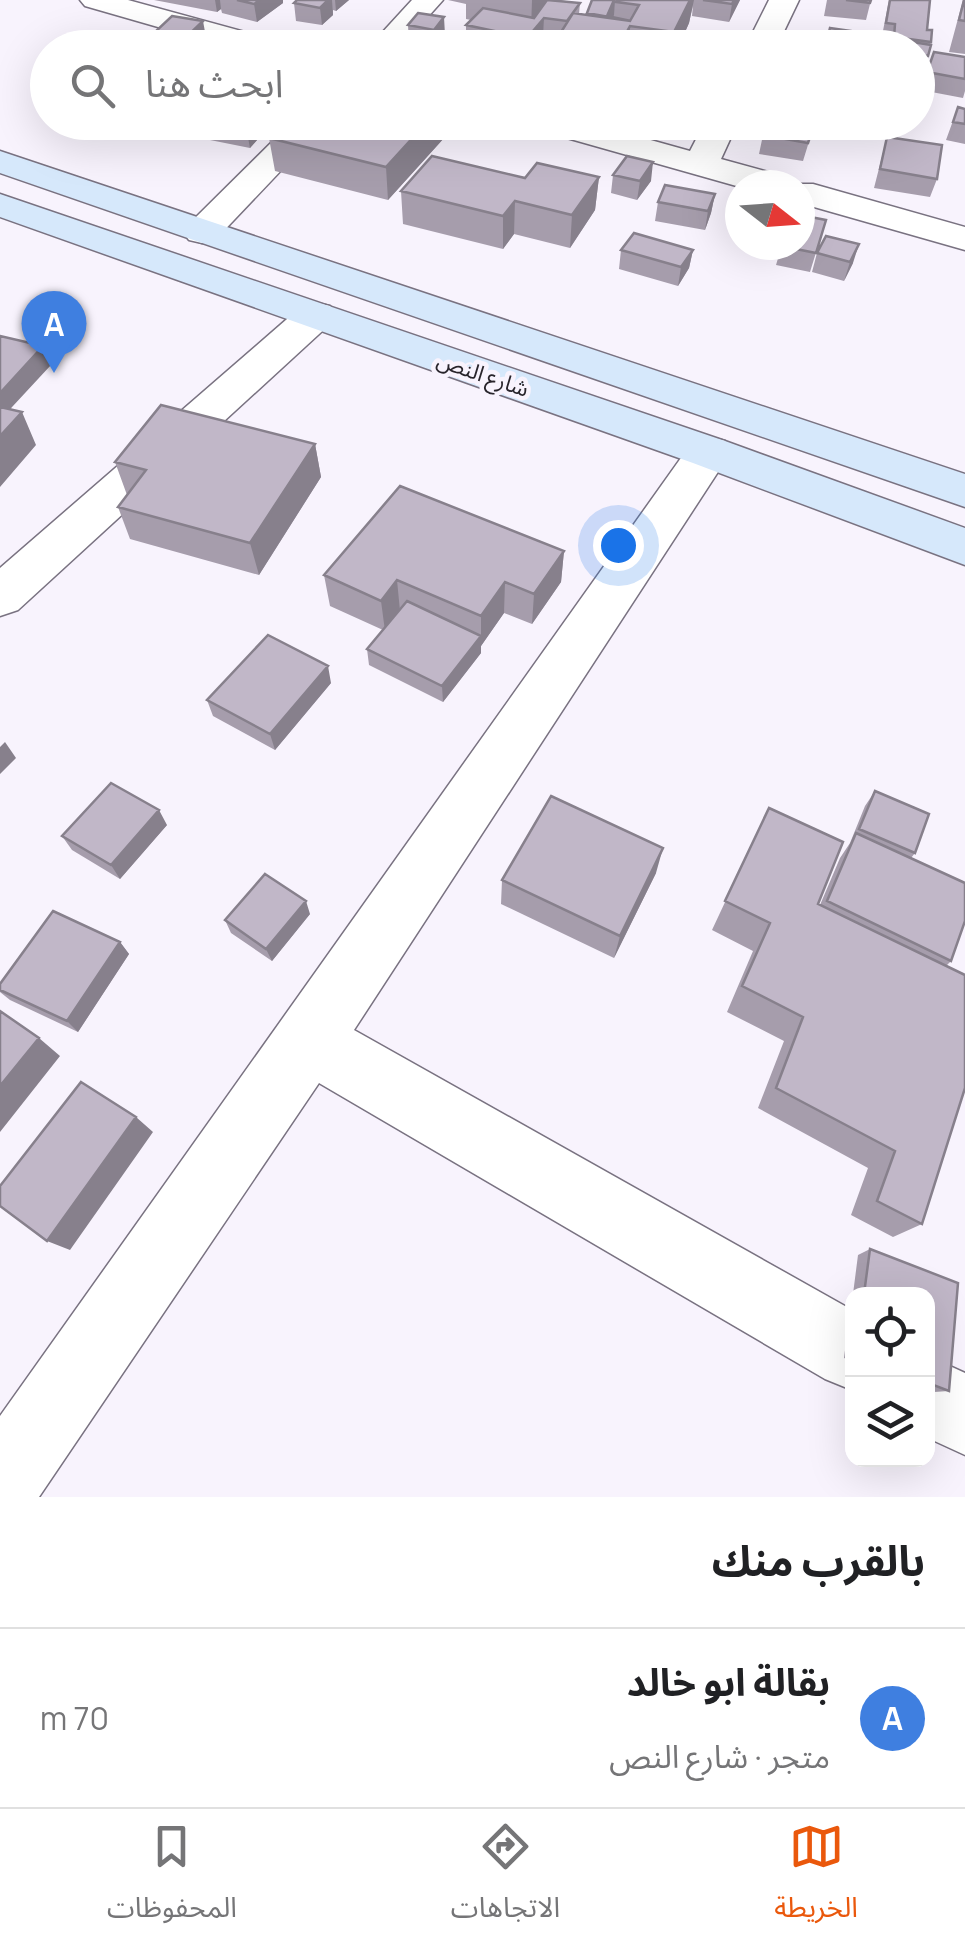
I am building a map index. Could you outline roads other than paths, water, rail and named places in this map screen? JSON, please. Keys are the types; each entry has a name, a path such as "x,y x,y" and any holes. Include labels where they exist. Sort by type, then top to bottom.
{"main road":[{"name":"شارع النص","path":"0,161 965,492"},
{"name":"شارع النص","path":"0,206 709,452 965,547"}],"street":[{"path":"93,0 202,30"},
{"path":"400,30 428,0"},
{"path":"769,30 784,0"},
{"path":"202,232 294,140"},
{"path":"613,140 725,171"},
{"path":"701,164 713,140"},
{"path":"815,196 965,239"},
{"path":"0,597 316,315"},
{"path":"0,1484 309,1041 709,452"},
{"path":"309,1041 845,1348"},
{"path":"935,1398 965,1416"}],"place":[{"name":"بقالة ابو خالد","path":"54,373"}]}
